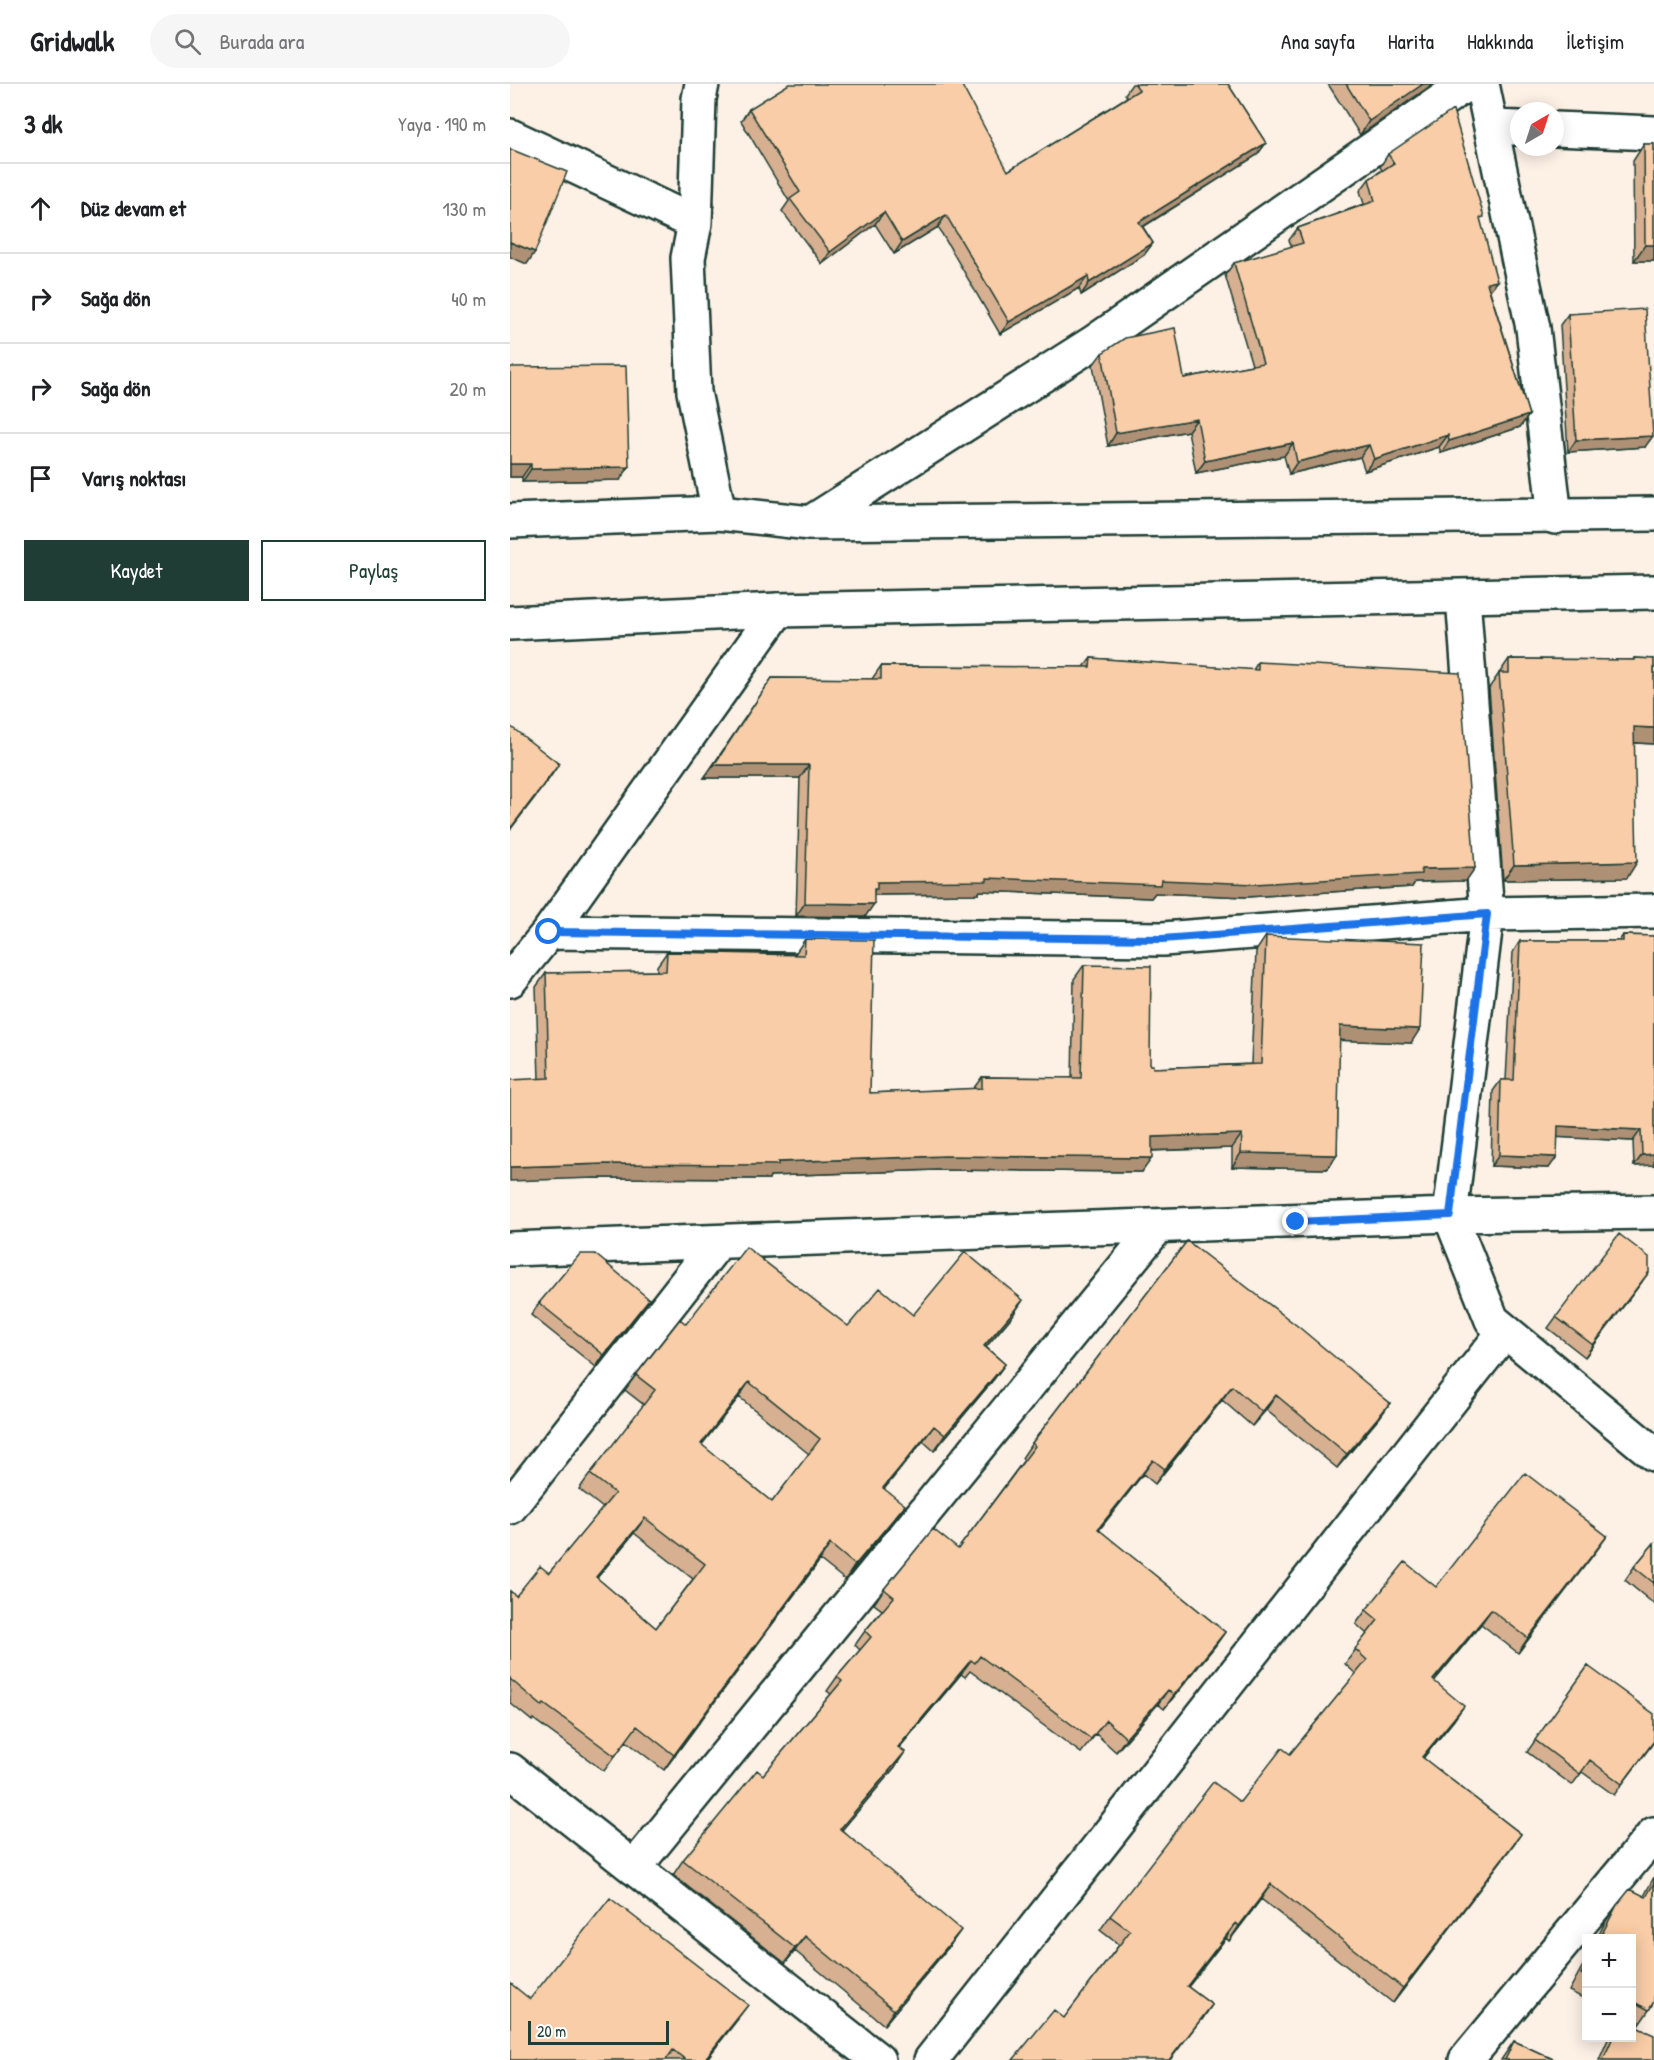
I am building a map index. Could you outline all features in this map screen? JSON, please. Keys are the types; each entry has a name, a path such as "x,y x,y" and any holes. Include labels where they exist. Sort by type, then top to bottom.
{"street":[{"path":"702,84 699,99 695,224 688,258 693,392 719,513"},
{"path":"810,524 1093,343 1466,84"},
{"path":"1482,84 1505,127 1533,328 1555,517"},
{"path":"1564,129 1654,133"},
{"path":"510,136 695,224"},
{"path":"510,521 719,513 810,524 1555,517 1654,514"},
{"path":"510,623 778,610 1654,592"},
{"path":"1463,597 1487,914 1450,1215 1492,1320 1654,1454"},
{"path":"510,980 549,932 778,610"},
{"path":"549,932 1162,939 1487,914 1654,911"},
{"path":"510,1249 1450,1215 1654,1212"},
{"path":"634,1868 1158,1226"},
{"path":"510,1507 718,1242"},
{"path":"932,2060 1505,1331"},
{"path":"510,1770 878,2060"},
{"path":"1466,2060 1654,1834"}],"building":[{"path":"789,84 961,84 1008,171 1139,90 1135,84 1228,84 1266,143 1139,222 1153,243 1089,283 1088,276 1009,322 946,215 902,242 884,212 830,252 790,199 800,192 749,109"},
{"path":"1346,84 1423,84 1369,121"},
{"path":"1453,110 1484,217 1480,218 1497,281 1487,283 1529,415 1449,441 1448,435 1374,459 1369,445 1297,462 1293,443 1205,461 1197,419 1116,433 1102,353 1125,338 1175,328 1184,378 1263,363 1234,263 1303,243 1298,228 1375,201 1369,179 1394,163 1388,154"},
{"path":"1644,144 1654,144 1654,245 1645,245"},
{"path":"510,149 567,172 535,252 510,242"},
{"path":"1645,309 1653,436 1576,440 1568,314"},
{"path":"626,366 629,467 531,469 531,464 510,464 510,367"},
{"path":"1091,658 1258,670 1258,662 1460,673 1475,868 1421,869 1421,874 1255,884 1161,880 1160,885 987,878 987,881 877,882 877,889 874,889 874,904 805,903 809,765 714,765 772,678 881,679 881,666 1090,667"},
{"path":"1634,658 1654,659 1654,728 1634,727 1637,862 1514,865 1499,673 1509,673 1509,659 1634,660"},
{"path":"510,726 559,764 510,829"},
{"path":"1623,935 1654,936 1654,1154 1642,1155 1641,1130 1558,1126 1557,1157 1499,1155 1501,1080 1514,1080 1520,941 1623,941"},
{"path":"1266,936 1424,943 1420,1029 1340,1026 1337,1155 1241,1153 1242,1134 1152,1137 1152,1158 945,1156 778,1162 778,1165 604,1164 510,1167 510,1080 549,1078 546,973 666,971 667,952 804,955 805,939 874,940 870,1093 982,1088 982,1077 1081,1078 1084,965 1151,966 1150,1065 1153,1065 1153,1068 1261,1064"},
{"path":"1619,1234 1649,1257 1649,1272 1593,1345 1556,1317"},
{"path":"1187,1241 1300,1328 1390,1403 1347,1454 1276,1395 1262,1412 1232,1386 1165,1469 1153,1460 1098,1529 1225,1632 1174,1695 1168,1690 1126,1738 1106,1720 1091,1739 980,1656 975,1663 971,1660 898,1747 905,1752 840,1829 961,1930 894,2010 805,1936 795,1948 683,1860 757,1770 763,1775 842,1681 837,1677 871,1637 865,1631 894,1597 884,1589 933,1529 958,1549 1035,1446 1032,1443"},
{"path":"746,1247 848,1326 880,1288 913,1315 965,1252 1023,1300 984,1346 1005,1364 945,1435 934,1426 883,1488 905,1505 855,1565 830,1544 674,1755 637,1726 615,1756 544,1704 542,1706 510,1679 510,1591 516,1596 540,1566 549,1573 615,1493 590,1474 655,1390 636,1375 680,1319 686,1324","holes":["749,1382 820,1439 772,1502 701,1444","645,1518 705,1564 656,1628 596,1577"]},
{"path":"580,1254 595,1254 649,1299 604,1355 539,1303"},
{"path":"1525,1473 1607,1536 1528,1638 1491,1610 1433,1680 1464,1706 1422,1757 1521,1834 1403,1988 1271,1884 1239,1926 1236,1923 1187,1986 1212,2005 1169,2060 1013,2060 1054,2010 1064,2018 1130,1931 1110,1916 1213,1782 1240,1802 1282,1748 1290,1754 1367,1660 1355,1649 1378,1620 1366,1610 1405,1562 1436,1587"},
{"path":"1654,1543 1654,1583 1634,1567"},
{"path":"1588,1666 1654,1714 1654,1741 1622,1784 1590,1760 1580,1774 1535,1740"},
{"path":"1654,1883 1654,2001 1649,2010 1636,2003 1636,1934 1602,1934 1617,1905 1630,1889 1646,1897"},
{"path":"610,1898 748,2005 704,2060 686,2060 673,2050 666,2060 510,2060 510,1983 530,1999"},
{"path":"1636,2027 1654,2035 1654,2060 1603,2060 1611,2042 1636,2042"},
{"path":"1514,2041 1555,2060 1505,2060"}],"route":[{"path":"549,932 1162,939 1487,914 1450,1215 1296,1222"}]}
